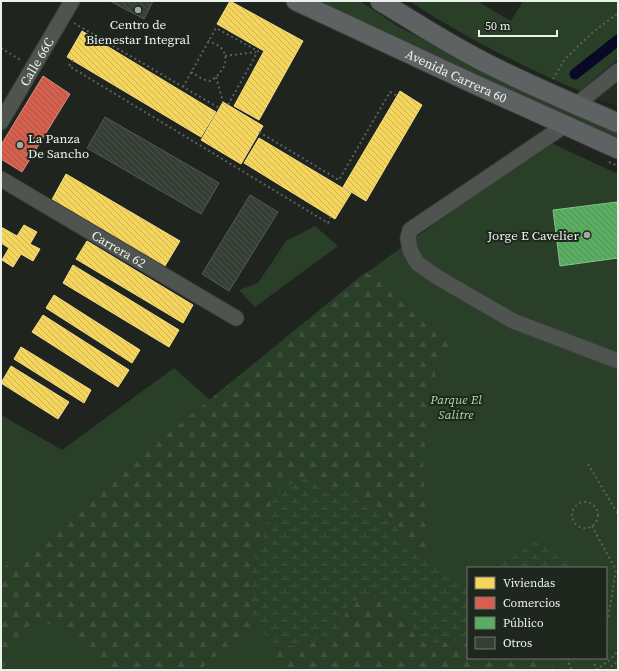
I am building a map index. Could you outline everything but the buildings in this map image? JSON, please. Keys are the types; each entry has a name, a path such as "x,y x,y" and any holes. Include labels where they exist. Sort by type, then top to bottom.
{"main road":[{"name":"Avenida Carrera 60","path":"296,1 564,126 618,149"},
{"name":"Avenida Carrera 60","path":"380,1 441,38 495,68 618,123"}],"street":[{"name":"Calle 66C","path":"1,122 72,1"},
{"path":"576,105 618,71"},
{"path":"564,126 410,230 408,238 410,250 417,263 437,277 513,321 618,361"},
{"name":"Carrera 62","path":"1,179 236,318"}],"path":[{"path":"550,84 565,59 592,33 618,13"},
{"path":"71,21 219,108"},
{"path":"183,87 216,28 258,51"},
{"path":"191,72 210,81 216,77 225,65 225,56 219,47 208,41"},
{"path":"1,48 32,67"},
{"path":"225,56 258,51"},
{"path":"228,105 258,51"},
{"path":"72,60 69,66 328,223 332,216"},
{"path":"216,77 223,102"},
{"path":"337,185 390,92 397,96"},
{"path":"259,132 340,180"},
{"path":"588,464 618,514"},
{"path":"582,502 590,502 596,508 598,516 597,520 592,526 579,526 574,520 573,511 578,504 582,502"},
{"path":"592,526 617,570 607,620"},
{"path":"594,664 597,670 611,659 618,651"},
{"path":"569,659 568,662 572,670"},
{"path":"608,670 618,661"}],"shaded area":[{"path":"618,81 618,106 597,99"}],"green space":[{"path":"317,1 360,1 399,27 527,93 618,132 618,140 530,101"},
{"path":"409,1 477,1 511,21 523,1 618,1 618,59 580,91 492,50"},
{"name":"Parque El Salitre","path":"549,142 618,174 618,670 1,670 1,415 62,450 174,368 210,400 359,278"},
{"path":"315,226 338,246 255,307 239,290 258,283 286,241"},
{"path":"366,272 455,337 442,356 436,371 428,419 423,465 427,560 403,538 387,512 344,491 324,486 313,480 269,509 263,539 253,563 250,607 258,627 206,663 202,670 108,670 81,644 50,624 28,626 6,659 4,670 1,670 1,570"},
{"path":"301,478 313,480 324,486 344,491 387,512 403,538 445,576 458,582 467,582 467,640 443,642 428,641 417,634 402,611 393,602 382,598 370,597 357,600 349,605 345,613 342,630 312,643 299,646 284,645 273,642 258,626 251,609 249,591 251,573 263,539 267,516 271,504 282,490"},
{"path":"537,542 554,546 565,557 570,567 489,567 511,552"},
{"path":"380,598 395,603 399,606 416,633 467,640 467,659 550,659 555,670 280,670 273,663 274,643 292,646 302,645 342,630 348,608 360,600"}],"waterway":[{"path":"575,74 618,40"}],"place":[{"name":"Centro de Bienestar Integral","path":"138,10"},
{"name":"La Panza De Sancho","path":"20,145"},
{"name":"Jorge E Cavelier","path":"587,235"}]}
